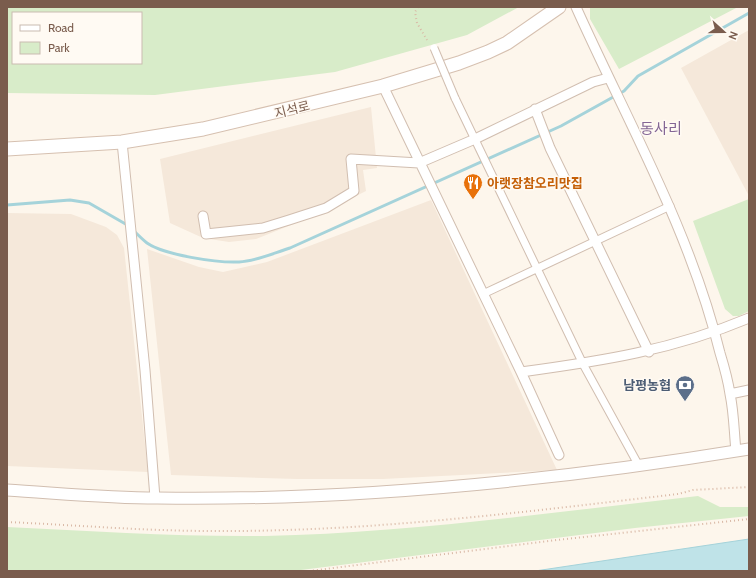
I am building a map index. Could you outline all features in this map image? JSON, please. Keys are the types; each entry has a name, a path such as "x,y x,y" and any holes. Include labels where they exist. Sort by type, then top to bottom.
{"main road":[{"name":"지석로","path":"7,149 122,142 203,129 383,86 459,63 488,52 507,43 559,7"}],"street":[{"path":"576,7 608,78 625,107 670,206 693,263 715,332 730,394 736,451"},
{"path":"434,48 455,98 583,364 639,466"},
{"path":"203,216 206,234 263,228 326,208 354,191 351,160 419,163 477,143 535,109 593,82 608,78"},
{"path":"383,86 419,163 426,172 559,455"},
{"path":"535,109 550,148 596,240 649,352"},
{"path":"122,142 145,370 155,498"},
{"path":"483,294 670,206"},
{"path":"521,372 583,364 649,352 715,332 749,318"},
{"path":"730,394 749,390"},
{"path":"7,490 155,498 348,495 412,491 639,466 749,449"}],"path":[{"path":"418,7 415,12 417,23 427,40"},
{"path":"7,522 214,531 330,528 523,512 678,494 693,490 749,487"},
{"path":"309,571 549,541 749,519"}],"shaded area":[{"path":"749,30 749,196 681,68"},
{"path":"371,107 377,168 363,170 366,191 326,211 256,239 229,242 203,238 170,223 160,159"},
{"path":"431,200 557,470 383,479 297,479 171,475 147,249 199,267 223,272 267,262"},
{"path":"7,213 71,214 106,227 117,235 124,248 148,472 7,466"}],"green space":[{"path":"7,7 519,7 467,35 335,72 155,95 7,93"},
{"path":"590,7 738,7 619,69 590,19"},
{"path":"749,199 749,311 739,316 733,316 725,309 693,221"},
{"path":"698,496 720,507 749,507 749,516 635,528 293,571 7,571 7,527 200,536 319,534 374,531 482,521"}],"water":[{"path":"749,539 749,571 535,571"}],"waterway":[{"path":"133,230 147,243 165,251 178,255 218,261 246,261 290,248 561,126 624,91 638,76 749,13"},
{"path":"7,205 70,200 89,203 129,226"}],"place":[{"name":"아랫장참오리맛집","path":"473,200"},
{"name":"남평농협","path":"685,402"}],"district":[{"name":"동사리","path":"661,129"}]}
